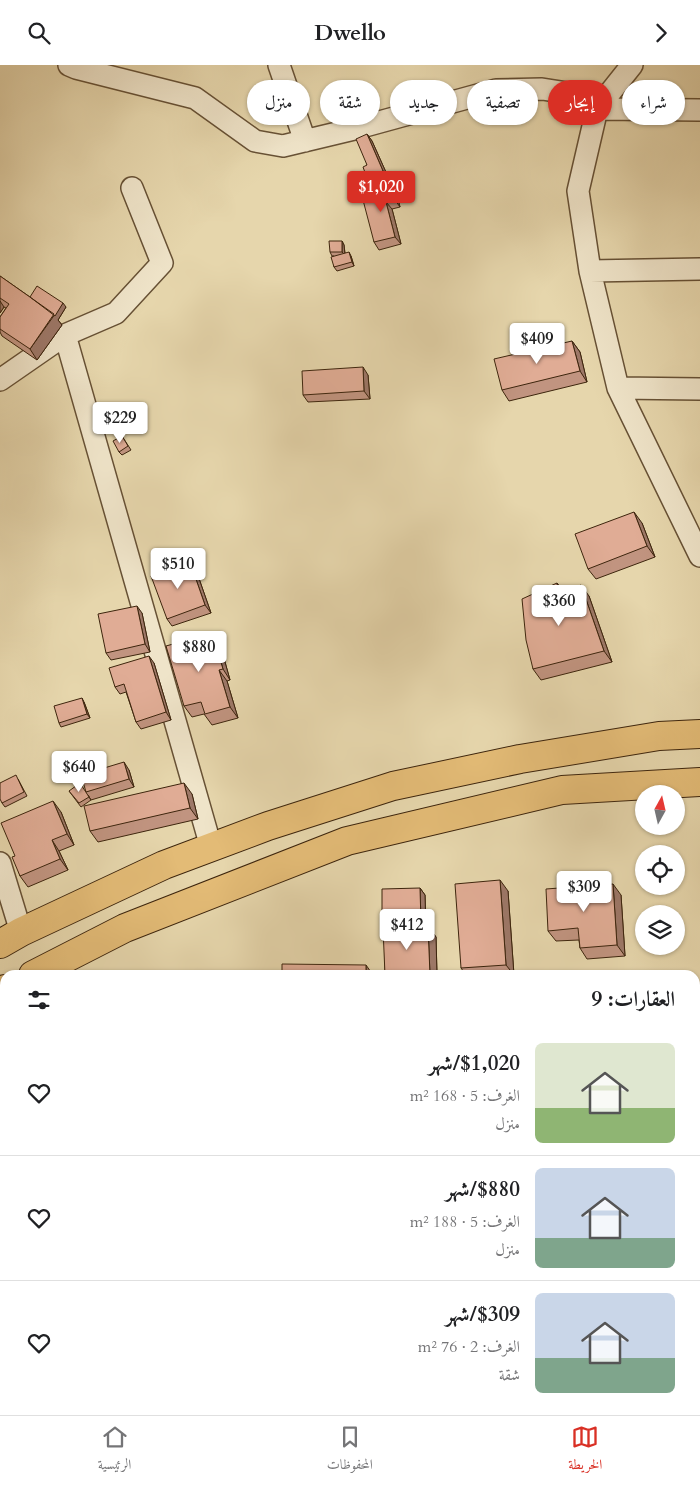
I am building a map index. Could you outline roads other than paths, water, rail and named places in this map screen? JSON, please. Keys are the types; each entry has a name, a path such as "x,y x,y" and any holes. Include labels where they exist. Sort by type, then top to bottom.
{"highway":[{"path":"10,938 164,865 268,826 393,786 520,759 659,736 700,734"},
{"path":"43,970 125,927 347,841 562,790 700,782"}],"street":[{"path":"69,65 195,98 255,141 283,146 496,90 548,90"},
{"path":"279,65 305,141"},
{"path":"612,90 632,65"},
{"path":"612,109 700,110"},
{"path":"593,125 578,191 590,271 618,388 698,549"},
{"path":"0,380 65,335 116,313 162,263 132,188"},
{"path":"590,271 700,269"},
{"path":"65,335 211,847"},
{"path":"618,388 700,389"},
{"path":"0,863 10,938"}]}
